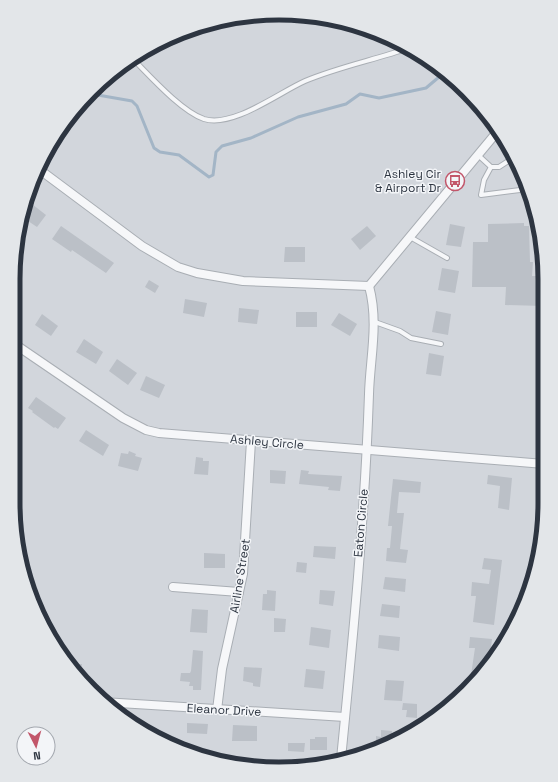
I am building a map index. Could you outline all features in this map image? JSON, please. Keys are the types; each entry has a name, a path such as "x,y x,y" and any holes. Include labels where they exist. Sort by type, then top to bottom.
{"street":[{"path":"43,172 142,246 178,267 197,273 243,281 370,286 494,135"},
{"name":"Eaton Circle","path":"341,754 367,450 369,382 375,322 375,311 370,286"},
{"name":"Ashley Circle","path":"20,348 123,418 146,430 160,433 251,441 538,464"},
{"name":"Airline Street","path":"217,710 224,663 239,592 246,530 251,441"},
{"path":"173,587 239,592"},
{"name":"Eleanor Drive","path":"114,703 345,717"}],"lane":[{"path":"137,63 189,112 205,119 221,120 240,114 304,82 330,72 400,51"},
{"path":"478,154 491,167"},
{"path":"491,167 499,166 509,160"},
{"path":"491,167 484,180 481,195 522,190"},
{"path":"410,237 447,258"},
{"path":"375,322 400,331 411,338 441,344"}],"shaded area":[{"path":"279,20 313,22 346,29 394,47 437,74 450,84 474,108 494,135 511,164 529,212 536,245 538,279 538,503 536,537 533,554 524,586 511,618 484,661 474,674 450,698 423,718 394,735 346,753 313,760 279,762 245,760 212,753 180,742 149,727 121,708 108,698 84,674 74,661 55,632 40,602 25,554 21,520 20,279 22,245 25,228 40,180 55,149 84,108 108,84 135,64 164,47 212,29 245,22"}],"building":[{"path":"32,204 46,215 37,227 27,220"},
{"path":"524,223 524,226 529,226 530,262 533,262 532,276 538,276 538,306 505,305 506,287 472,287 473,242 488,242 488,224"},
{"path":"450,224 465,227 461,247 446,245"},
{"path":"61,226 114,263 106,273 72,250 71,252 52,239"},
{"path":"367,226 376,236 360,250 351,239"},
{"path":"285,247 305,247 305,262 284,262"},
{"path":"442,268 459,271 455,293 438,290"},
{"path":"149,280 159,286 155,293 145,287"},
{"path":"185,299 207,303 204,317 183,313"},
{"path":"239,308 259,310 257,324 238,322"},
{"path":"436,311 451,314 448,335 432,332"},
{"path":"296,312 317,312 317,327 296,327"},
{"path":"339,313 357,324 350,336 331,325"},
{"path":"42,314 58,326 51,336 35,325"},
{"path":"84,339 103,352 96,364 76,352"},
{"path":"429,353 444,356 441,376 426,374"},
{"path":"117,359 137,373 128,385 109,371"},
{"path":"146,376 165,385 159,398 140,390"},
{"path":"36,397 66,418 58,429 55,427 54,428 28,408"},
{"path":"86,430 109,445 103,456 79,441"},
{"path":"129,451 136,454 135,456 142,458 138,471 118,466 121,453 128,454"},
{"path":"196,457 203,458 203,461 209,461 208,475 194,474"},
{"path":"270,470 286,471 285,484 270,483"},
{"path":"301,470 309,471 308,474 342,476 340,491 328,490 329,487 299,484"},
{"path":"488,475 512,478 509,510 498,508 500,486 487,484"},
{"path":"393,479 421,482 420,493 399,492 397,513 404,513 400,549 408,550 406,563 386,561 387,548 390,548 392,526 388,526"},
{"path":"314,546 336,547 335,559 313,557"},
{"path":"204,553 225,554 225,568 204,568"},
{"path":"484,558 502,560 494,625 473,622 476,596 471,596 472,582 489,584 491,570 482,569"},
{"path":"297,562 307,563 306,573 296,572"},
{"path":"385,577 406,579 405,592 383,589"},
{"path":"267,590 276,591 275,611 262,610 263,594 267,594"},
{"path":"320,590 335,591 333,606 319,604"},
{"path":"382,604 400,606 399,618 380,616"},
{"path":"192,609 208,610 207,633 190,632"},
{"path":"274,618 286,619 285,632 274,632"},
{"path":"311,627 331,630 329,648 309,645"},
{"path":"379,635 400,637 399,651 378,648"},
{"path":"470,637 492,639 491,652 473,675 471,675 475,648 469,648"},
{"path":"193,650 203,651 201,690 193,690 193,686 189,686 190,682 180,681 181,673 190,673 191,671"},
{"path":"76,664 82,664 82,671"},
{"path":"244,667 262,668 260,687 253,686 253,683 243,681"},
{"path":"306,669 325,671 323,689 304,687"},
{"path":"386,680 404,681 402,701 384,700"},
{"path":"403,703 417,704 417,718 406,717 407,710 402,710"},
{"path":"187,723 208,724 207,734 187,733"},
{"path":"233,725 257,726 257,741 232,741"},
{"path":"381,730 392,731 392,736 376,743 376,736 381,737"},
{"path":"315,737 327,737 327,750 310,750 310,739 315,739"},
{"path":"288,743 305,743 304,752 288,751"}],"waterway":[{"path":"97,95 132,101 137,106 154,148 160,152 179,155 209,177 213,175 216,152 222,146 251,138 298,117 346,104 360,94 379,98 426,88 440,76"}],"place":[{"name":"Ashley Cir & Airport Dr","path":"455,181"}]}
